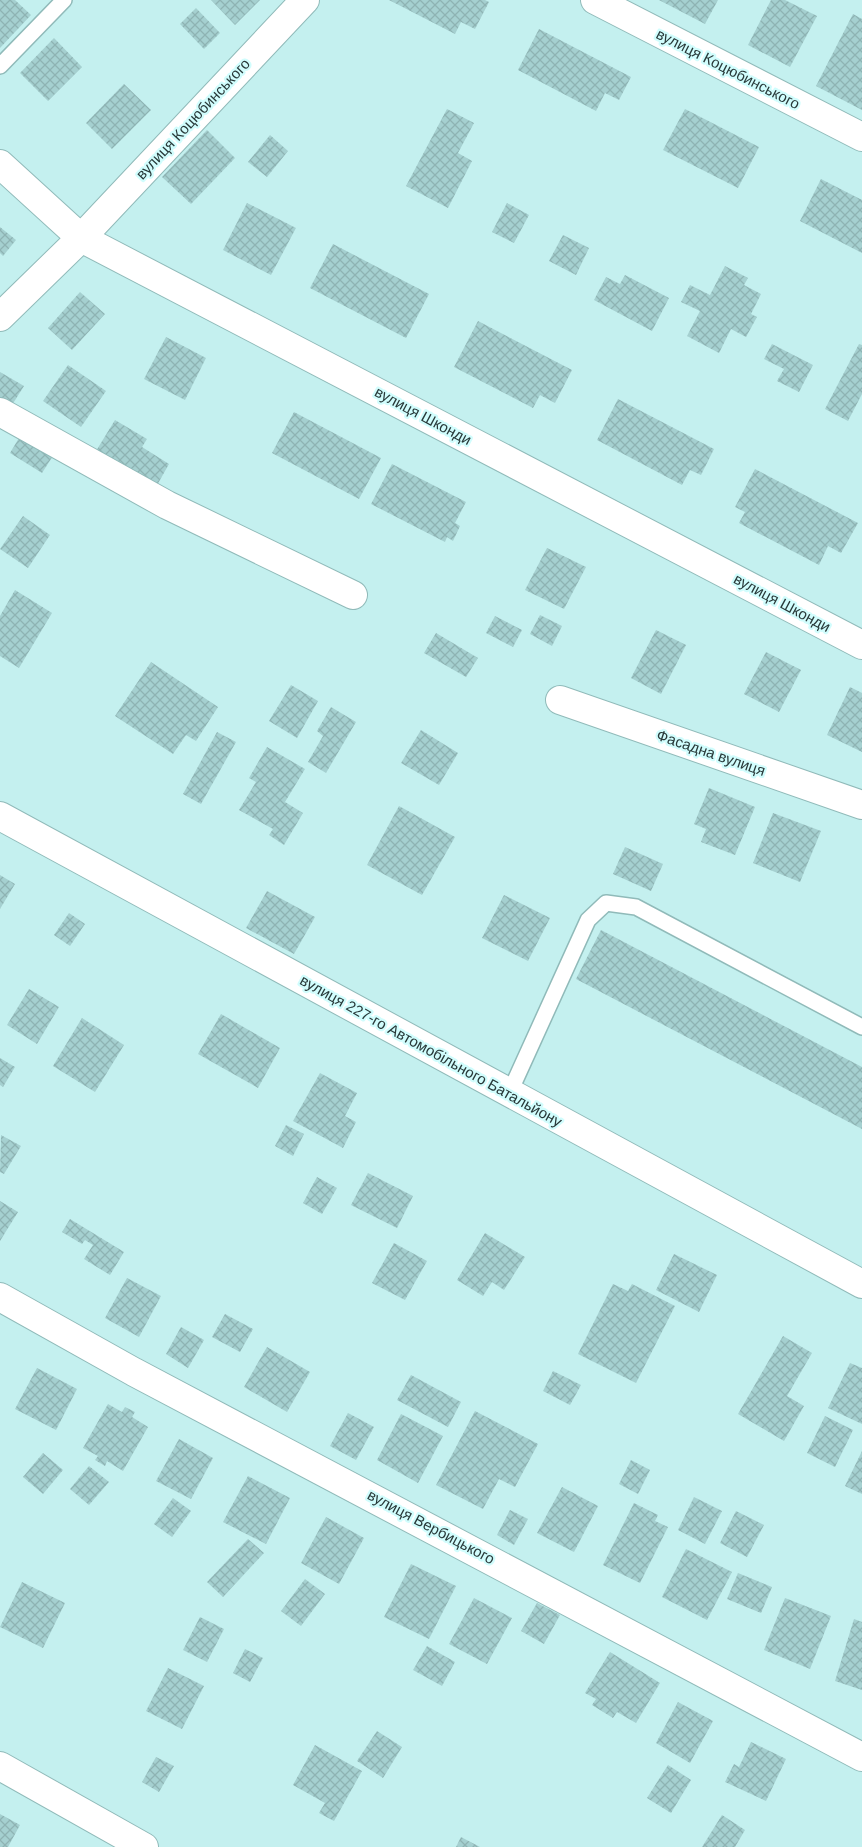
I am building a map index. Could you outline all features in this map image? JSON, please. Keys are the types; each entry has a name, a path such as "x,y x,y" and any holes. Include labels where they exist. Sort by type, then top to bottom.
{"street":[{"name":"вулиця Коцюбинського","path":"0,317 81,238 304,0"},
{"name":"вулиця Коцюбинського","path":"595,0 862,137"},
{"name":"вулиця Шконди","path":"0,164 81,238 862,645"},
{"path":"0,412 167,505 353,595"},
{"name":"Фасадна вулиця","path":"560,700 862,805"},
{"name":"вулиця 227-го Автомобільного Батальйону","path":"0,816 508,1094 862,1284"},
{"name":"вулиця Вербицького","path":"0,1297 134,1372 862,1757"},
{"path":"0,1766 144,1847"}],"lane":[{"path":"0,66 64,0"},
{"path":"508,1094 588,920 606,903 636,907 862,1027"}],"building":[{"path":"0,0 15,0 31,15 0,48"},
{"path":"211,0 260,0 235,25"},
{"path":"389,0 485,0 489,2 475,29 461,22 455,34"},
{"path":"659,0 718,0 705,24"},
{"path":"771,0 785,0 817,16 790,67 748,45"},
{"path":"196,8 220,33 204,49 180,24"},
{"path":"853,14 862,19 862,110 816,86"},
{"path":"539,29 631,77 619,100 605,93 596,111 518,70"},
{"path":"54,38 82,67 48,101 20,73"},
{"path":"124,84 151,110 112,149 86,123"},
{"path":"447,109 474,123 458,153 472,161 448,208 406,186"},
{"path":"685,109 759,147 738,188 663,150"},
{"path":"207,130 235,158 191,204 162,177"},
{"path":"270,135 288,151 267,177 248,162"},
{"path":"821,179 862,200 862,253 800,221"},
{"path":"247,203 296,228 271,275 223,250"},
{"path":"507,203 529,215 514,243 492,232"},
{"path":"0,227 16,240 3,256 0,253"},
{"path":"563,235 589,248 576,275 549,261"},
{"path":"333,244 429,294 406,338 310,288"},
{"path":"725,266 748,278 744,285 761,294 751,314 757,317 746,337 731,329 719,353 687,336 700,311 681,302 690,285 710,295"},
{"path":"625,275 669,298 652,331 594,300 606,277 620,284"},
{"path":"80,292 105,314 72,350 48,328"},
{"path":"478,321 572,370 555,403 540,395 533,408 454,367"},
{"path":"166,337 206,358 185,400 144,379"},
{"path":"772,344 813,365 799,392 777,381 784,369 764,359"},
{"path":"859,344 862,345 862,394 848,421 825,409"},
{"path":"68,365 106,391 81,427 43,401"},
{"path":"0,372 24,386 12,405 0,398"},
{"path":"618,399 714,449 701,475 690,470 682,485 597,440"},
{"path":"294,412 381,458 359,499 272,453"},
{"path":"115,420 147,439 142,447 169,464 156,487 96,451"},
{"path":"25,428 58,448 42,473 10,453"},
{"path":"392,464 466,502 455,523 460,526 453,541 447,537 445,542 371,504"},
{"path":"755,469 858,523 841,553 828,546 819,565 739,523 745,512 735,507"},
{"path":"23,516 50,535 28,568 0,549"},
{"path":"547,548 586,567 564,609 525,590"},
{"path":"15,590 52,613 19,668 0,656 0,616"},
{"path":"540,615 562,626 552,646 530,634"},
{"path":"495,616 522,630 513,647 486,633"},
{"path":"656,630 686,645 661,694 631,678"},
{"path":"436,633 478,658 466,677 424,653"},
{"path":"766,652 801,670 779,712 744,694"},
{"path":"151,662 218,707 196,741 186,735 173,754 115,716"},
{"path":"291,685 318,701 297,738 269,721"},
{"path":"850,687 862,693 862,752 827,735"},
{"path":"331,707 356,722 326,773 308,762 323,736 317,731"},
{"path":"421,730 458,753 439,785 401,763"},
{"path":"217,732 236,742 201,804 183,794"},
{"path":"267,747 305,769 285,802 303,813 284,845 269,835 273,829 239,810 256,782 249,778"},
{"path":"709,788 755,807 735,855 701,842 706,829 694,824"},
{"path":"399,806 455,837 422,895 367,865"},
{"path":"773,813 821,831 800,882 753,863"},
{"path":"625,847 663,864 651,891 613,874"},
{"path":"0,875 15,884 0,909"},
{"path":"267,891 315,917 294,954 246,928"},
{"path":"504,895 550,918 528,961 482,938"},
{"path":"69,913 85,924 70,946 54,935"},
{"path":"601,930 862,1067 862,1129 576,979"},
{"path":"29,989 59,1007 37,1044 7,1025"},
{"path":"221,1014 280,1048 258,1088 198,1054"},
{"path":"82,1018 124,1045 95,1092 53,1066"},
{"path":"0,1058 15,1067 3,1087 0,1085"},
{"path":"320,1073 357,1093 345,1116 356,1122 343,1148 293,1121"},
{"path":"286,1125 304,1134 293,1156 275,1146"},
{"path":"1,1135 21,1146 4,1174 0,1172"},
{"path":"368,1173 413,1196 397,1228 351,1205"},
{"path":"317,1177 337,1188 322,1214 303,1203"},
{"path":"0,1201 18,1212 0,1241"},
{"path":"70,1219 124,1252 110,1275 84,1259 93,1245 85,1240 82,1244 62,1232"},
{"path":"485,1233 525,1257 504,1290 492,1282 483,1296 457,1280"},
{"path":"394,1243 427,1261 405,1300 372,1283"},
{"path":"674,1254 717,1275 699,1312 656,1290"},
{"path":"127,1278 161,1296 139,1337 105,1318"},
{"path":"613,1284 628,1291 632,1284 675,1306 636,1383 578,1354"},
{"path":"225,1314 253,1329 240,1352 212,1337"},
{"path":"181,1327 204,1340 188,1368 166,1354"},
{"path":"783,1336 812,1353 787,1396 804,1406 784,1441 738,1414"},
{"path":"267,1347 310,1372 287,1412 244,1387"},
{"path":"850,1363 862,1368 862,1424 828,1408"},
{"path":"37,1368 77,1389 56,1430 15,1409"},
{"path":"553,1371 581,1385 570,1405 543,1391"},
{"path":"411,1375 461,1402 448,1427 397,1400"},
{"path":"108,1404 122,1412 125,1407 135,1412 132,1417 148,1427 123,1471 107,1461 105,1466 95,1460 98,1456 83,1448"},
{"path":"475,1411 538,1444 515,1487 499,1479 483,1509 436,1485"},
{"path":"348,1413 374,1427 356,1460 330,1446"},
{"path":"401,1414 443,1436 418,1483 377,1460"},
{"path":"825,1416 853,1430 835,1467 807,1453"},
{"path":"179,1439 213,1458 191,1499 156,1481"},
{"path":"862,1451 862,1494 845,1486"},
{"path":"43,1453 63,1470 43,1494 23,1477"},
{"path":"631,1460 650,1470 638,1494 619,1484"},
{"path":"89,1466 109,1482 89,1505 70,1489"},
{"path":"248,1476 290,1498 266,1544 223,1522"},
{"path":"562,1487 598,1506 574,1552 537,1533"},
{"path":"694,1497 722,1511 705,1544 678,1530"},
{"path":"173,1498 191,1511 172,1537 154,1524"},
{"path":"634,1503 658,1515 655,1521 668,1527 640,1583 603,1565"},
{"path":"510,1510 528,1519 514,1545 497,1535"},
{"path":"736,1511 764,1525 747,1557 720,1543"},
{"path":"326,1517 364,1538 339,1584 301,1563"},
{"path":"248,1539 264,1553 223,1597 207,1582"},
{"path":"686,1549 732,1572 707,1620 662,1597"},
{"path":"411,1564 456,1586 429,1639 384,1617"},
{"path":"738,1573 772,1587 761,1613 727,1599"},
{"path":"305,1579 325,1594 301,1626 281,1611"},
{"path":"22,1582 65,1603 43,1648 0,1627"},
{"path":"474,1598 512,1618 487,1664 449,1644"},
{"path":"785,1598 831,1616 810,1669 764,1650"},
{"path":"537,1603 560,1615 544,1644 521,1631"},
{"path":"200,1617 224,1629 207,1662 183,1650"},
{"path":"854,1619 862,1622 862,1690 835,1681"},
{"path":"427,1646 455,1662 442,1686 413,1670"},
{"path":"245,1649 263,1658 250,1682 233,1673"},
{"path":"610,1652 660,1683 636,1723 617,1712 613,1718 592,1705 596,1699 585,1693"},
{"path":"168,1668 204,1686 182,1729 146,1711"},
{"path":"678,1702 713,1721 690,1763 656,1743"},
{"path":"377,1731 402,1747 383,1778 357,1761"},
{"path":"751,1742 786,1759 766,1801 725,1782 734,1764 739,1767"},
{"path":"315,1745 362,1771 334,1821 319,1813 325,1803 293,1785"},
{"path":"156,1757 174,1766 159,1792 142,1782"},
{"path":"668,1765 691,1780 671,1813 647,1798"},
{"path":"0,1814 20,1825 8,1847 0,1847"},
{"path":"722,1815 745,1830 735,1847 702,1847"},
{"path":"461,1837 480,1847 456,1847"}]}
